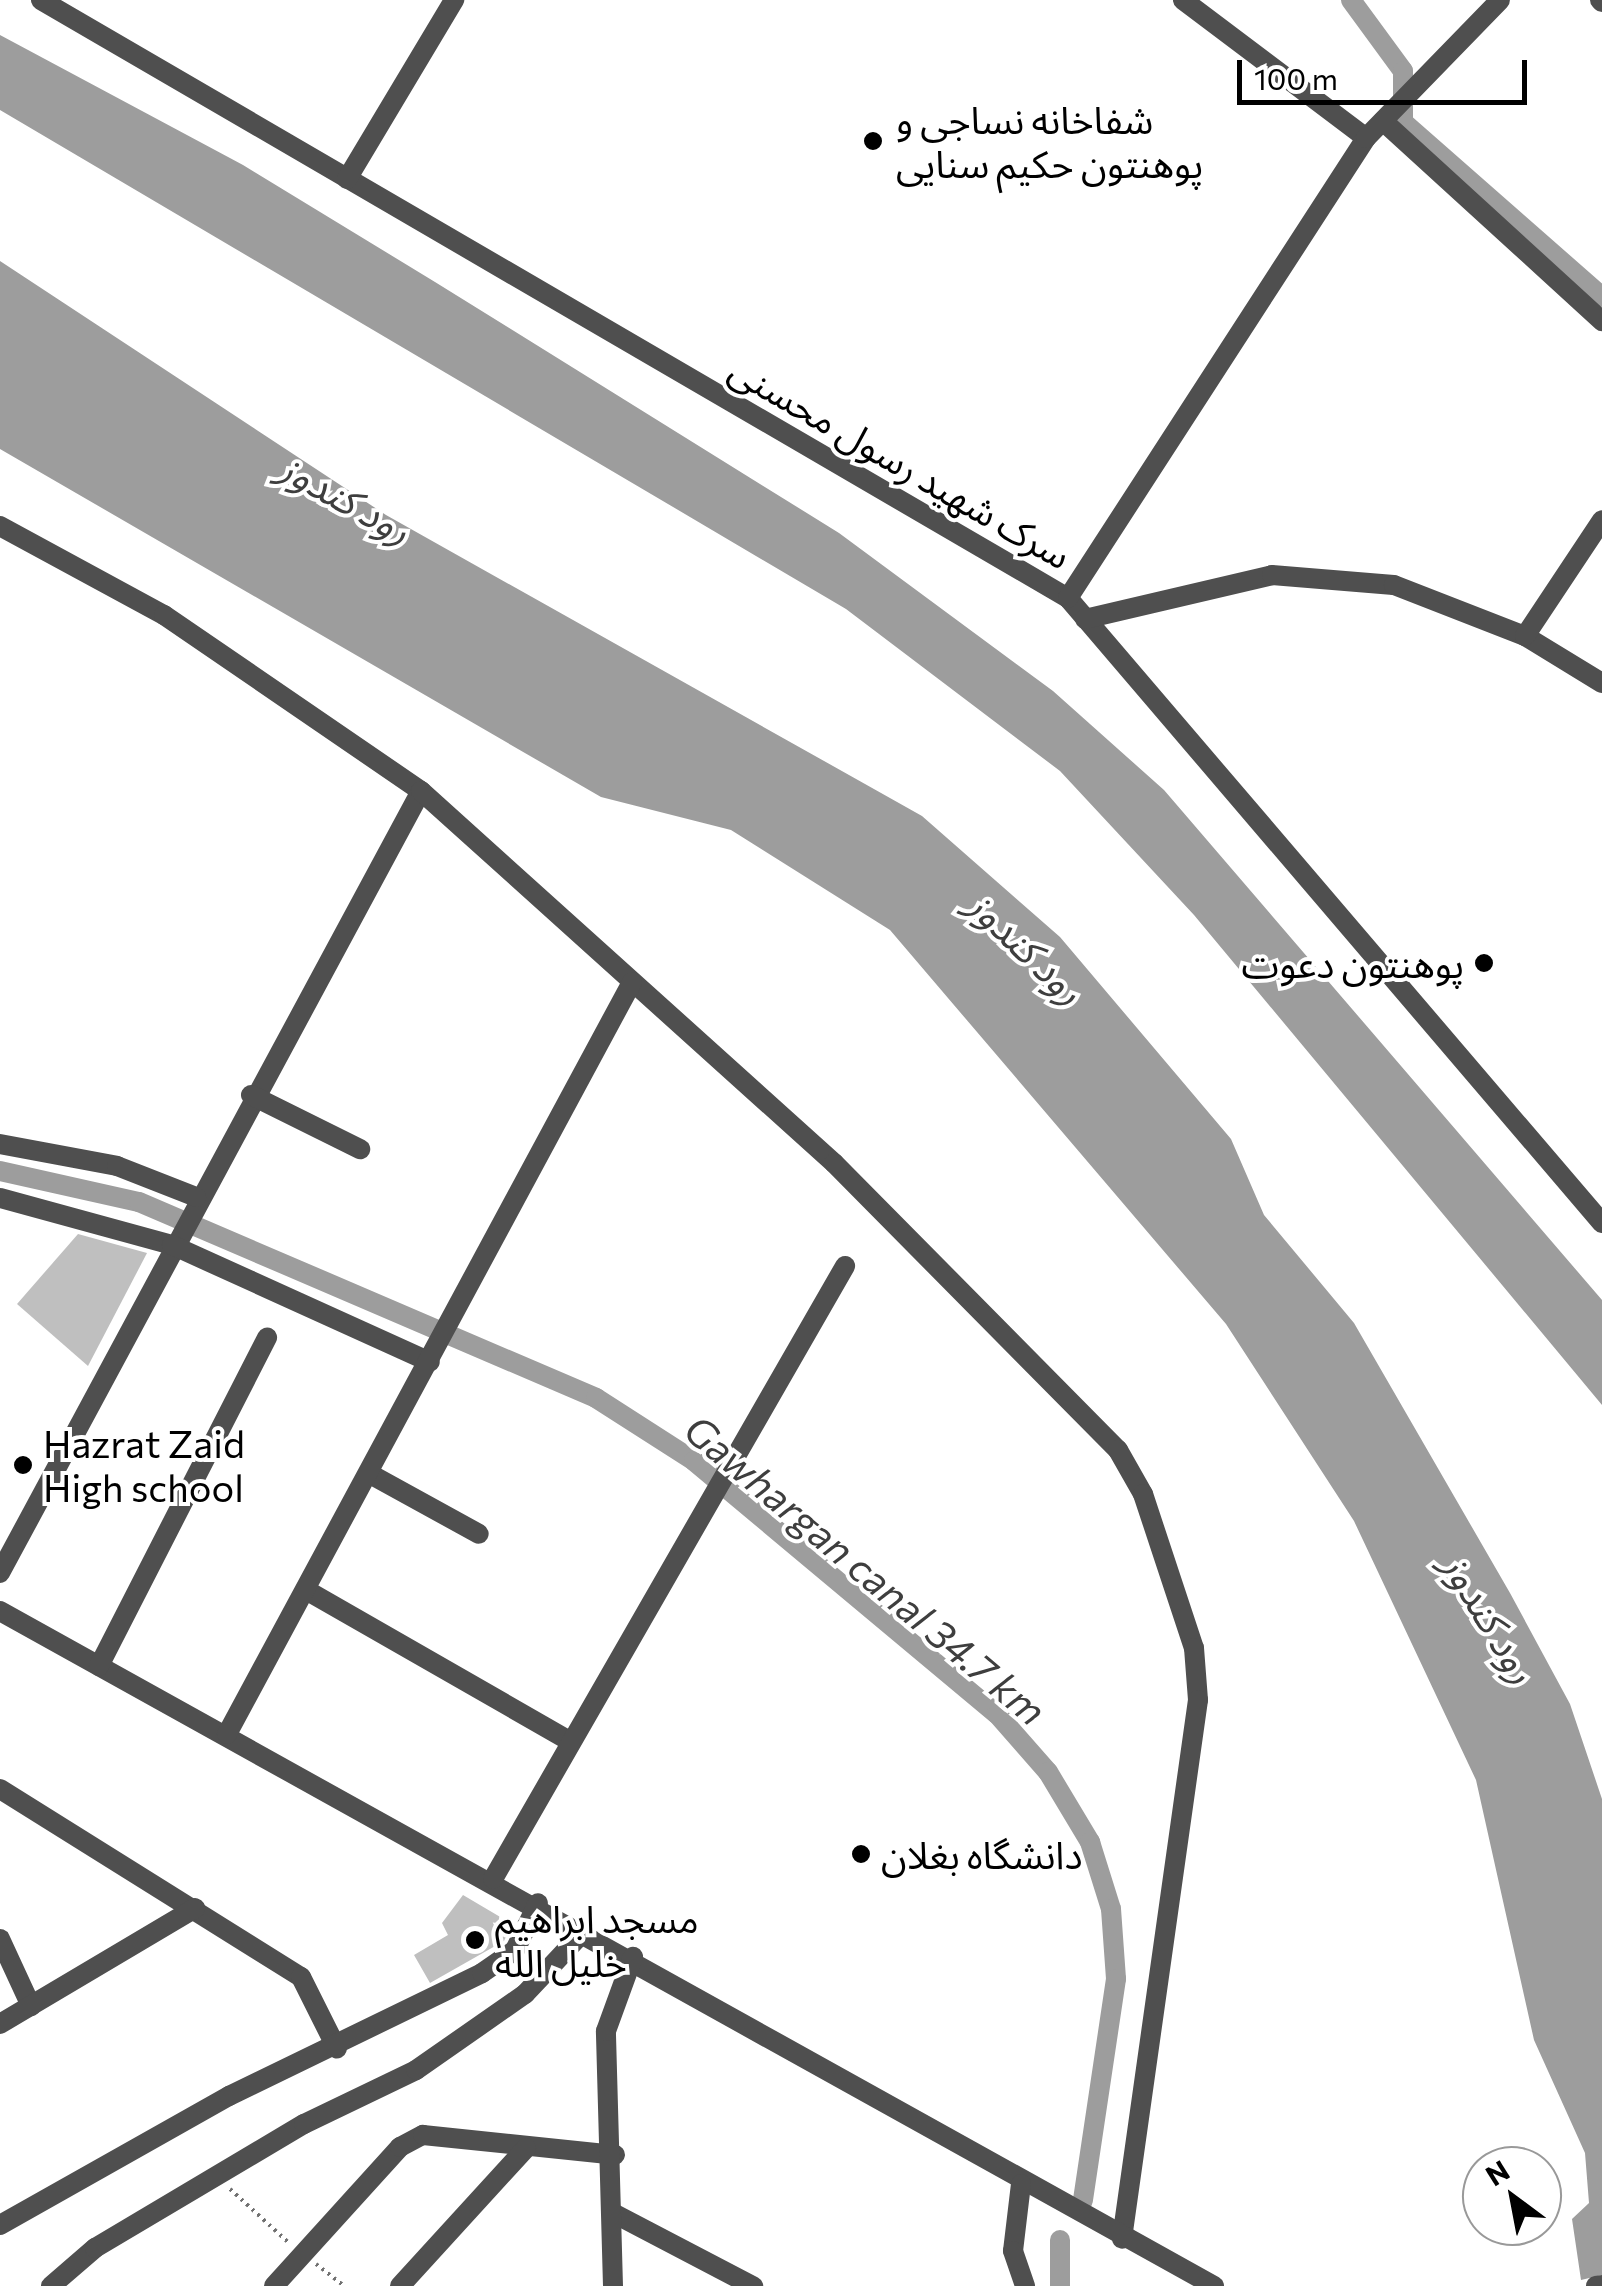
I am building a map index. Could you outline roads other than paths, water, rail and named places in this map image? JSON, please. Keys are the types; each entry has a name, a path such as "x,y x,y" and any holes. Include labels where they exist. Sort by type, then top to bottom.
{"street":[{"name":"سرک شهید رسول محسنی","path":"41,0 1068,598 1602,1223"},
{"path":"347,179 454,0"},
{"path":"1184,0 1366,138"},
{"path":"1068,598 1366,138 1500,0"},
{"path":"1383,122 1602,321"},
{"path":"1525,636 1602,520"},
{"path":"0,526 164,615 420,790 834,1163 1104,1436 1164,1540 1194,1648 1196,1755 1122,2239"},
{"path":"1085,619 1272,575 1394,585 1525,636 1602,683"},
{"path":"0,1573 196,1197 420,790"},
{"path":"228,1734 632,982"},
{"path":"251,1095 360,1149"},
{"path":"0,1144 116,1166 196,1197"},
{"path":"0,1198 172,1245 430,1362"},
{"path":"493,1879 846,1266"},
{"path":"99,1666 267,1337"},
{"path":"370,1474 479,1534"},
{"path":"306,1590 571,1742"},
{"path":"0,1611 538,1903 1021,2184 1214,2286"},
{"path":"0,1789 301,1977 337,2048"},
{"path":"0,2225 229,2096 337,2048 515,1950 538,1903"},
{"path":"0,2024 195,1908"},
{"path":"51,2286 95,2248 218,2175 416,2070 525,1994 585,1930"},
{"path":"0,1939 31,2006"},
{"path":"613,2286 615,2155 606,2031 633,1957"},
{"path":"274,2286 400,2146 423,2135 615,2155"},
{"path":"400,2286 526,2148"},
{"path":"1021,2184 1013,2250 1025,2286"},
{"path":"615,2214 753,2286"}],"water":[{"path":"0,35 243,165 839,533 1053,691 1164,790 1602,1300 1602,1405 1194,915 1060,771 846,609 0,110"},
{"name":"رود کندوز","path":"0,261 386,515 922,816 1060,937 1231,1139 1264,1215 1354,1323 1510,1593 1570,1704 1602,1799 1602,2275 1581,2280 1572,2219 1589,2203 1585,2153 1534,2040 1476,1780 1354,1521 1226,1324 890,930 731,830 601,797 0,449"}],"waterway":[{"path":"1351,0 1403,71 1403,122 1602,297"},
{"name":"Gawhargan canal 34.7 km","path":"0,1171 139,1202 596,1398 694,1461 997,1714 1048,1772 1090,1842 1111,1909 1116,1979 1083,2201"},
{"name":"Gawhargan canal 34.7 km","path":"1060,2240 1060,2286"}],"place":[{"name":"شفاخانه نساجی و پوهنتون حکیم سنایی","path":"873,141"},
{"name":"پوهنتون دعوت","path":"1484,963"},
{"name":"Hazrat Zaid High school","path":"23,1465"},
{"name":"دانشگاه بغلان","path":"861,1854"},
{"name":"مسجد ابراهیم خلیل الله","path":"475,1940"}]}
